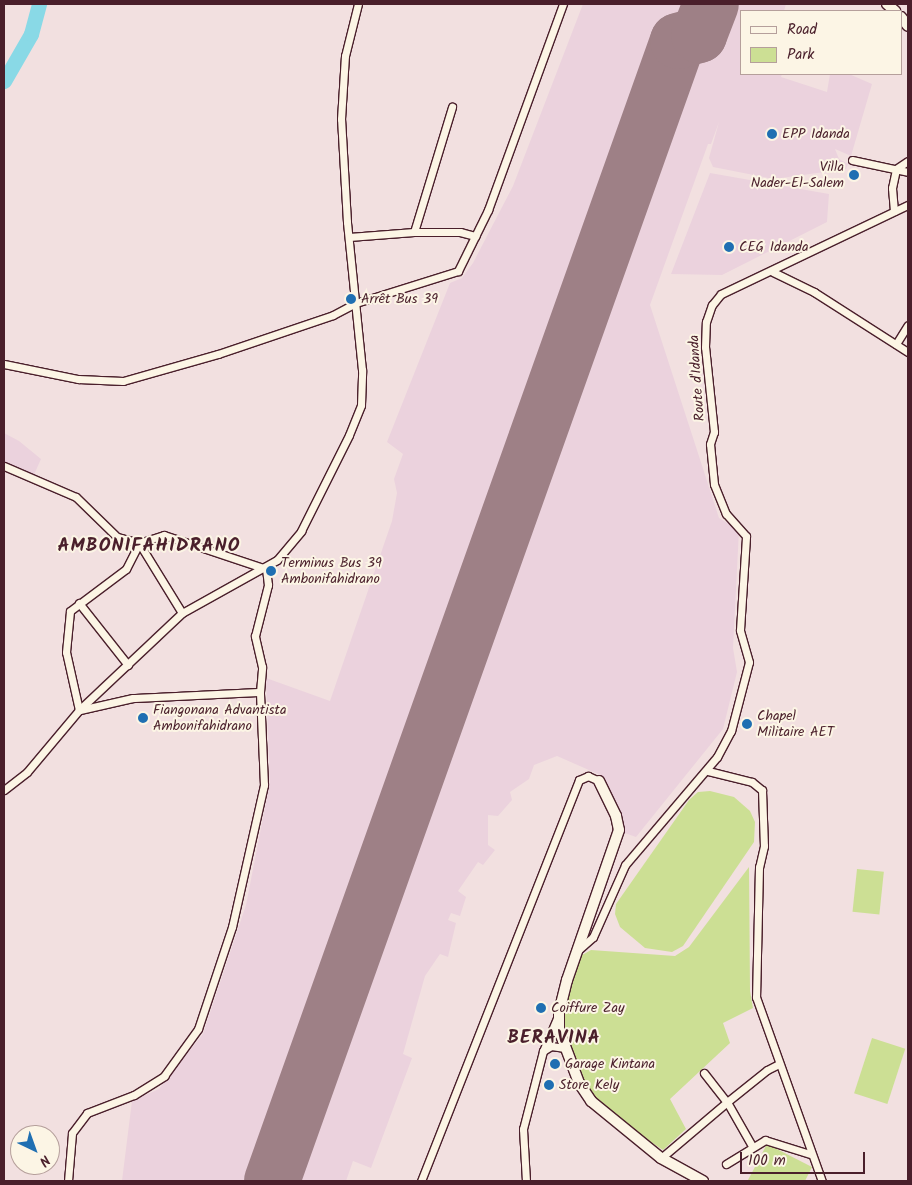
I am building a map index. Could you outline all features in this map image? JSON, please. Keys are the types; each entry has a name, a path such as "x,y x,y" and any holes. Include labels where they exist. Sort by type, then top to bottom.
{"street":[{"path":"4,790 27,772 80,710 182,613 266,569 300,531 350,435 361,405 362,370 349,237 341,119 345,56 358,4"},
{"path":"4,364 78,379 123,381 218,354 333,315 356,303 458,271 475,236 527,109 563,4"},
{"path":"414,232 452,107"},
{"path":"852,160 908,172"},
{"path":"894,211 892,188 896,169 908,161"},
{"name":"Route d'Idanda","path":"577,951 593,937 625,865 708,771 731,731 749,662 740,630 746,536 726,514 714,484 710,444 714,432 705,346 706,322 712,305 721,294 773,272 908,205"},
{"path":"349,237 414,232 460,232 475,236"},
{"path":"773,272 814,292 908,352"},
{"path":"896,344 908,326"},
{"path":"4,466 76,497 117,537 139,543 164,535 266,569"},
{"path":"80,710 66,652 70,611 126,569 139,543"},
{"path":"139,543 182,613"},
{"path":"68,1181 72,1133 87,1113 134,1095 164,1076 198,1029 232,927 264,785 260,692 262,667 255,636 268,585 266,569"},
{"path":"79,604 128,664"},
{"path":"80,710 133,698 260,692"},
{"path":"708,771 752,782 762,790 764,846 759,867 756,997 810,1154 822,1181"},
{"path":"421,1181 579,780 588,776 600,781 616,816 619,830 577,951 559,1012 543,1051 523,1129 526,1181"},
{"path":"559,1012 559,1030 565,1048 590,1101 661,1158 703,1181"},
{"path":"543,1051 551,1046 565,1048"},
{"path":"661,1158 727,1102 779,1064"},
{"path":"704,1073 727,1102 752,1146"},
{"path":"726,1164 748,1153 752,1146 765,1140 810,1154"}],"shaded area":[{"path":"583,4 786,4 784,10 740,10 740,75 782,75 781,77 827,92 830,75 851,75 872,84 851,156 835,149 839,159 848,164 846,169 774,179 713,167 709,158 719,122 711,144 708,144 650,305 719,518 739,530 733,648 737,672 723,729 636,837 622,832 610,795 598,774 557,756 534,765 529,779 510,792 512,800 498,816 488,815 488,845 495,850 483,865 478,862 458,891 466,897 460,916 451,913 448,920 456,923 448,957 440,954 425,976 403,1054 412,1058 371,1168 353,1161 346,1181 122,1181 132,1101 159,1089 203,1034 246,905 270,782 266,678 330,701 392,521 397,493 394,479 403,454 387,442 450,283 462,278 473,263 513,186"},
{"name":"CEG Idanda","path":"710,173 829,194 827,222 722,275 671,274"},
{"path":"4,433 19,441 41,459 33,477 4,465"}],"green space":[{"path":"710,791 734,797 750,811 755,822 754,842 683,946 672,952 645,948 620,927 615,914 616,904 689,800 698,792"},
{"path":"749,867 750,991 753,1008 723,1023 730,1043 670,1099 686,1129 663,1150 609,1114 587,1087 570,1059 563,1029 563,1004 577,958 591,950 675,956 689,947"},
{"path":"857,869 884,872 879,915 853,912"},
{"path":"872,1038 905,1049 887,1104 854,1093"},
{"path":"767,1144 812,1167 805,1181 748,1180"}],"waterway":[{"path":"4,81 31,34 39,4"}],"runway":[{"path":"272,1181 678,41 699,35 711,4"}],"place":[{"name":"EPP Idanda","path":"772,134"},
{"name":"Villa Nader-El-Salem","path":"854,175"},
{"name":"CEG Idanda","path":"729,247"},
{"name":"Arrêt Bus 39","path":"351,299"},
{"name":"Terminus Bus 39 Ambonifahidrano","path":"271,571"},
{"name":"Fiangonana Advantista Ambonifahidrano","path":"143,718"},
{"name":"Chapel Militaire AET","path":"747,724"},
{"name":"Coiffure Zay","path":"541,1008"},
{"name":"Garage Kintana","path":"555,1064"},
{"name":"Store Kely","path":"549,1085"}],"district":[{"name":"AMBONIFAHIDRANO","path":"149,547"},
{"name":"BERAVINA","path":"554,1039"}]}
